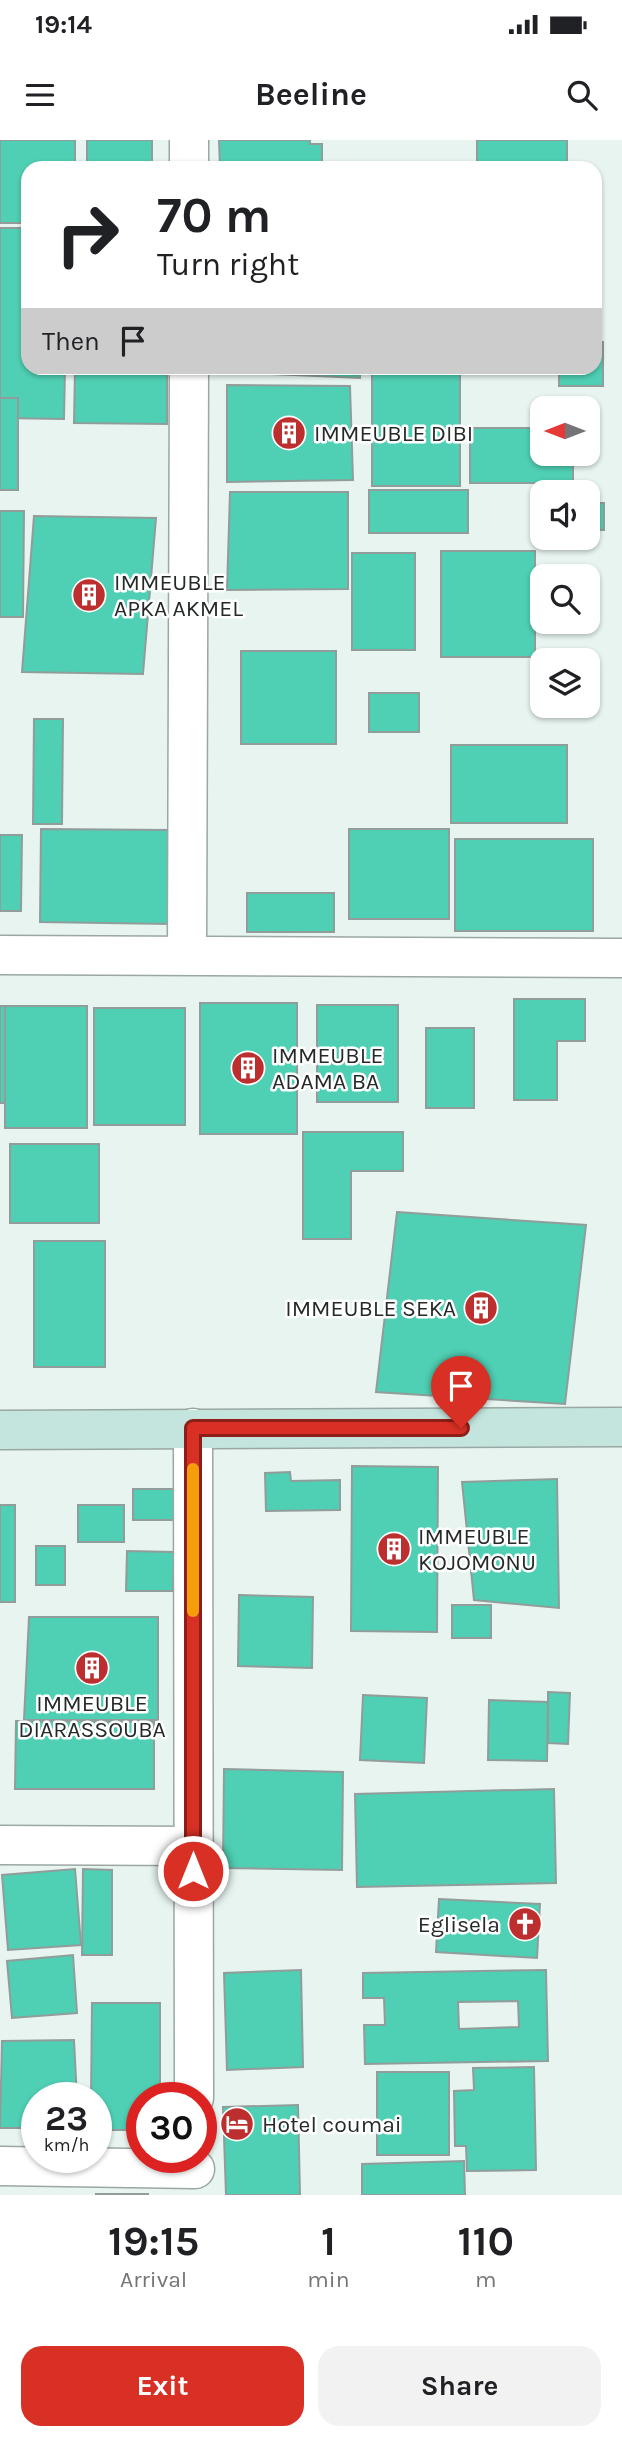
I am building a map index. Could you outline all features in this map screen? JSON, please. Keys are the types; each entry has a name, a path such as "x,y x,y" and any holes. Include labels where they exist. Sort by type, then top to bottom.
{"street":[{"path":"189,140 189,161"},
{"path":"187,955 189,375"},
{"path":"0,956 622,958"},
{"path":"0,1430 622,1427"},
{"path":"193,1428 194,2082"},
{"path":"0,1844 193,1846"},
{"path":"0,2166 194,2174"}],"building":[{"path":"0,140 75,140 75,161 21,161 21,223 0,223"},
{"path":"87,140 152,140 152,161 87,161"},
{"path":"219,140 310,140 310,144 322,144 322,161 220,161"},
{"path":"477,140 567,140 567,161 477,161"},
{"path":"0,228 21,228 21,375 65,375 64,419 0,418"},
{"path":"603,342 603,386 559,386 559,375 602,375"},
{"path":"75,375 167,375 167,424 74,423"},
{"path":"292,375 360,375 360,378"},
{"path":"372,375 460,375 460,486 372,486"},
{"name":"IMMEUBLE DIBI","path":"227,385 350,386 353,480 227,482"},
{"path":"0,398 18,398 18,490 0,490"},
{"path":"470,428 530,428 530,466 573,466 573,480 470,483"},
{"path":"369,490 468,490 468,533 369,533"},
{"path":"230,492 348,492 348,589 227,590"},
{"path":"600,503 604,503 604,530 600,530"},
{"path":"0,511 24,511 23,617 0,617"},
{"name":"IMMEUBLE APKA AKMEL","path":"34,516 156,518 143,674 22,672"},
{"path":"441,551 535,551 535,564 530,564 530,634 535,634 535,648 530,648 530,657 441,657"},
{"path":"352,553 415,553 415,650 352,650"},
{"path":"241,651 336,651 336,744 241,744"},
{"path":"369,693 419,693 419,732 369,732"},
{"path":"34,719 63,719 62,824 33,824"},
{"path":"451,745 567,745 567,823 451,823"},
{"path":"41,829 170,830 170,924 40,922"},
{"path":"349,829 449,829 449,919 349,919"},
{"path":"0,835 22,835 21,911 0,911"},
{"path":"455,839 593,839 593,931 455,931"},
{"path":"247,893 334,893 334,932 247,932"},
{"path":"514,999 585,999 585,1041 557,1041 557,1100 514,1100"},
{"name":"IMMEUBLE ADAMA BA","path":"200,1003 297,1003 297,1134 200,1134"},
{"path":"317,1005 398,1005 398,1102 317,1102"},
{"path":"0,1006 5,1006 5,1103 0,1103"},
{"path":"5,1006 87,1006 87,1128 5,1128"},
{"path":"94,1008 185,1008 185,1125 94,1125"},
{"path":"426,1028 474,1028 474,1108 426,1108"},
{"path":"303,1132 403,1132 403,1171 351,1171 351,1239 303,1239"},
{"path":"10,1144 99,1144 99,1223 10,1223"},
{"name":"IMMEUBLE SEKA","path":"397,1212 586,1225 565,1404 376,1392"},
{"path":"34,1241 105,1241 105,1367 34,1367"},
{"name":"IMMEUBLE KOJOMONU","path":"352,1466 438,1467 437,1632 351,1631"},
{"path":"290,1472 291,1481 340,1480 340,1510 266,1511 265,1473"},
{"path":"557,1479 559,1608 474,1600 462,1482"},
{"path":"133,1489 177,1489 176,1520 133,1520"},
{"path":"0,1505 15,1505 15,1602 0,1602"},
{"path":"78,1505 124,1505 124,1542 78,1542"},
{"path":"36,1546 65,1546 65,1585 36,1585"},
{"path":"127,1551 174,1552 173,1591 126,1591"},
{"path":"239,1595 313,1597 312,1668 238,1666"},
{"path":"452,1605 491,1605 491,1638 452,1638"},
{"name":"IMMEUBLE DIARASSOUBA","path":"29,1617 158,1617 158,1720 24,1720"},
{"path":"548,1692 570,1693 568,1744 548,1743"},
{"path":"363,1695 427,1698 424,1763 360,1760"},
{"path":"489,1700 548,1702 547,1761 488,1760"},
{"path":"16,1721 154,1722 154,1789 15,1789"},
{"path":"224,1769 343,1772 342,1870 223,1868"},
{"path":"554,1789 556,1883 357,1887 355,1794"},
{"path":"75,1869 81,1945 8,1950 2,1875"},
{"path":"83,1869 112,1870 112,1955 82,1955"},
{"path":"439,1899 540,1904 537,1958 436,1952"},
{"path":"73,1955 77,2013 12,2018 7,1961"},
{"path":"301,1970 303,2067 227,2070 224,1973"},
{"path":"546,1970 548,2061 365,2064 364,2025 385,2025 384,1998 363,1998 363,1973","holes":["518,2001 519,2027 459,2029 458,2002"]},
{"path":"92,2003 160,2003 160,2082 126,2082 126,2130 112,2130 112,2082 91,2082"},
{"path":"74,2040 76,2082 21,2082 21,2128 0,2128 2,2041"},
{"path":"534,2067 536,2170 467,2171 466,2146 455,2146 454,2091 474,2090 473,2068"},
{"path":"377,2072 449,2072 449,2155 377,2155"},
{"path":"298,2105 300,2195 226,2195 223,2107"},
{"path":"464,2161 465,2195 362,2195 362,2164"},
{"path":"148,2194 148,2195 96,2195"}],"slow traffic":[{"path":"193,1469 193,1611"}],"place":[{"name":"IMMEUBLE DIBI","path":"289,433"},
{"name":"IMMEUBLE APKA AKMEL","path":"89,595"},
{"name":"IMMEUBLE ADAMA BA","path":"248,1068"},
{"name":"IMMEUBLE SEKA","path":"481,1308"},
{"name":"IMMEUBLE KOJOMONU","path":"394,1549"},
{"name":"IMMEUBLE DIARASSOUBA","path":"92,1668"},
{"name":"Eglisela","path":"525,1924"},
{"name":"Hotel coumai","path":"237,2124"}],"route":[{"path":"193,1871 193,1428 461,1428"}]}
